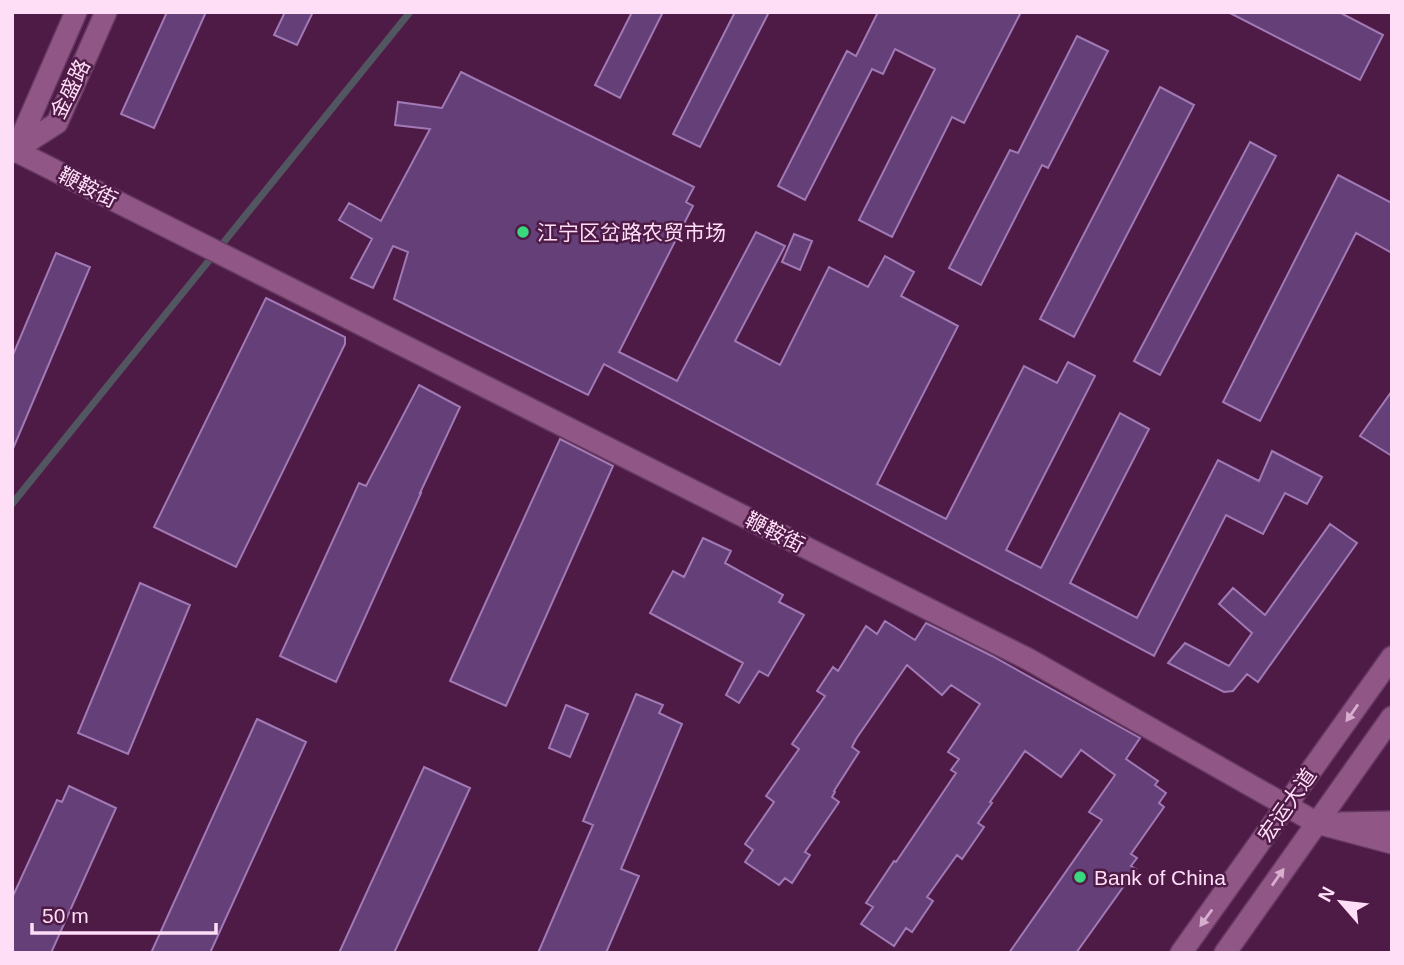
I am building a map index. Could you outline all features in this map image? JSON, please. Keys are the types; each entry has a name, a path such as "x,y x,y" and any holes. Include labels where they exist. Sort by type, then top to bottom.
{"street":[{"name":"金盛路","path":"13,152 76,12"},
{"name":"金盛路","path":"13,152 57,123 106,12"},
{"name":"鞭鞍街","path":"13,152 164,225 1028,659 1317,823 1392,843"},
{"name":"宏运大道","path":"1181,953 1392,657"},
{"name":"宏运大道","path":"1225,953 1392,717"},
{"path":"1317,823 1392,822"}],"building":[{"path":"167,12 206,12 154,128 121,114"},
{"path":"285,12 313,12 297,45 274,35"},
{"path":"632,12 663,12 620,98 595,85"},
{"path":"735,12 769,12 700,147 673,134"},
{"path":"878,12 1021,12 964,123 952,117 892,237 859,220 935,69 895,49 883,74 872,69 805,200 778,186 847,51 856,56"},
{"path":"1228,12 1339,12 1383,35 1360,80"},
{"path":"1077,36 1108,51 1048,168 1042,165 981,285 949,268 1010,150 1018,153"},
{"path":"461,72 694,187 686,202 693,206 619,352 677,381 756,232 785,246 735,341 780,365 829,267 868,287 885,256 914,272 901,296 958,326 877,484 946,519 1024,366 1057,383 1068,362 1095,376 1006,550 1041,568 1120,413 1149,429 1070,583 1137,618 1218,460 1259,481 1272,451 1322,477 1307,504 1285,493 1263,534 1226,515 1154,656 604,364 588,395 394,299 408,252 393,246 373,288 351,278 372,239 339,220 349,203 381,221 430,129 395,125 398,102 442,108"},
{"path":"1160,87 1194,105 1074,337 1040,319"},
{"path":"1250,142 1276,156 1160,375 1134,361"},
{"path":"1338,175 1392,203 1392,253 1356,233 1260,421 1223,402"},
{"path":"794,234 812,241 800,270 782,262"},
{"path":"56,253 90,267 12,451 12,357"},
{"path":"266,298 345,337 345,344 236,567 154,527"},
{"path":"419,385 460,407 336,682 280,656 359,483 366,486"},
{"path":"1392,391 1392,456 1360,436"},
{"path":"560,439 613,466 506,706 450,681"},
{"path":"1330,524 1357,543 1258,682 1247,674 1233,691 1224,692 1168,663 1185,643 1229,666 1252,633 1219,604 1233,588 1265,615"},
{"path":"703,538 731,551 725,563 783,595 779,602 804,615 768,676 759,671 739,703 726,695 743,663 650,613 673,571 684,577"},
{"path":"140,583 190,605 128,754 78,733"},
{"path":"885,621 915,640 926,623 992,656 1140,738 1126,759 1158,781 1155,785 1166,793 1159,803 1164,807 1131,854 1137,858 1131,866 1136,869 1076,953 1009,953 1102,820 1089,812 1115,775 1081,750 1061,777 1025,751 978,823 984,827 962,859 957,855 927,897 933,901 912,932 906,928 894,946 861,924 873,907 866,903 956,773 951,770 959,759 948,752 980,704 951,685 942,695 907,665 856,739 852,747 859,752 832,797 839,802 805,852 810,855 792,883 785,878 779,885 745,862 753,850 745,844 774,802 766,796 799,749 792,744 825,696 817,691 833,667 838,671 866,626 877,634"},
{"path":"636,694 663,705 659,713 682,724 621,869 639,876 606,953 538,953 593,825 583,821"},
{"path":"566,705 588,714 570,757 549,748"},
{"path":"257,719 306,742 210,953 151,953"},
{"path":"424,767 470,788 394,953 339,953"},
{"path":"69,786 116,808 51,953 12,953 12,898 57,800 62,802"}],"waterway":[{"path":"12,504 410,12"}],"place":[{"name":"江宁区岔路农贸市场","path":"523,232"},
{"name":"Bank of China","path":"1080,877"}]}
